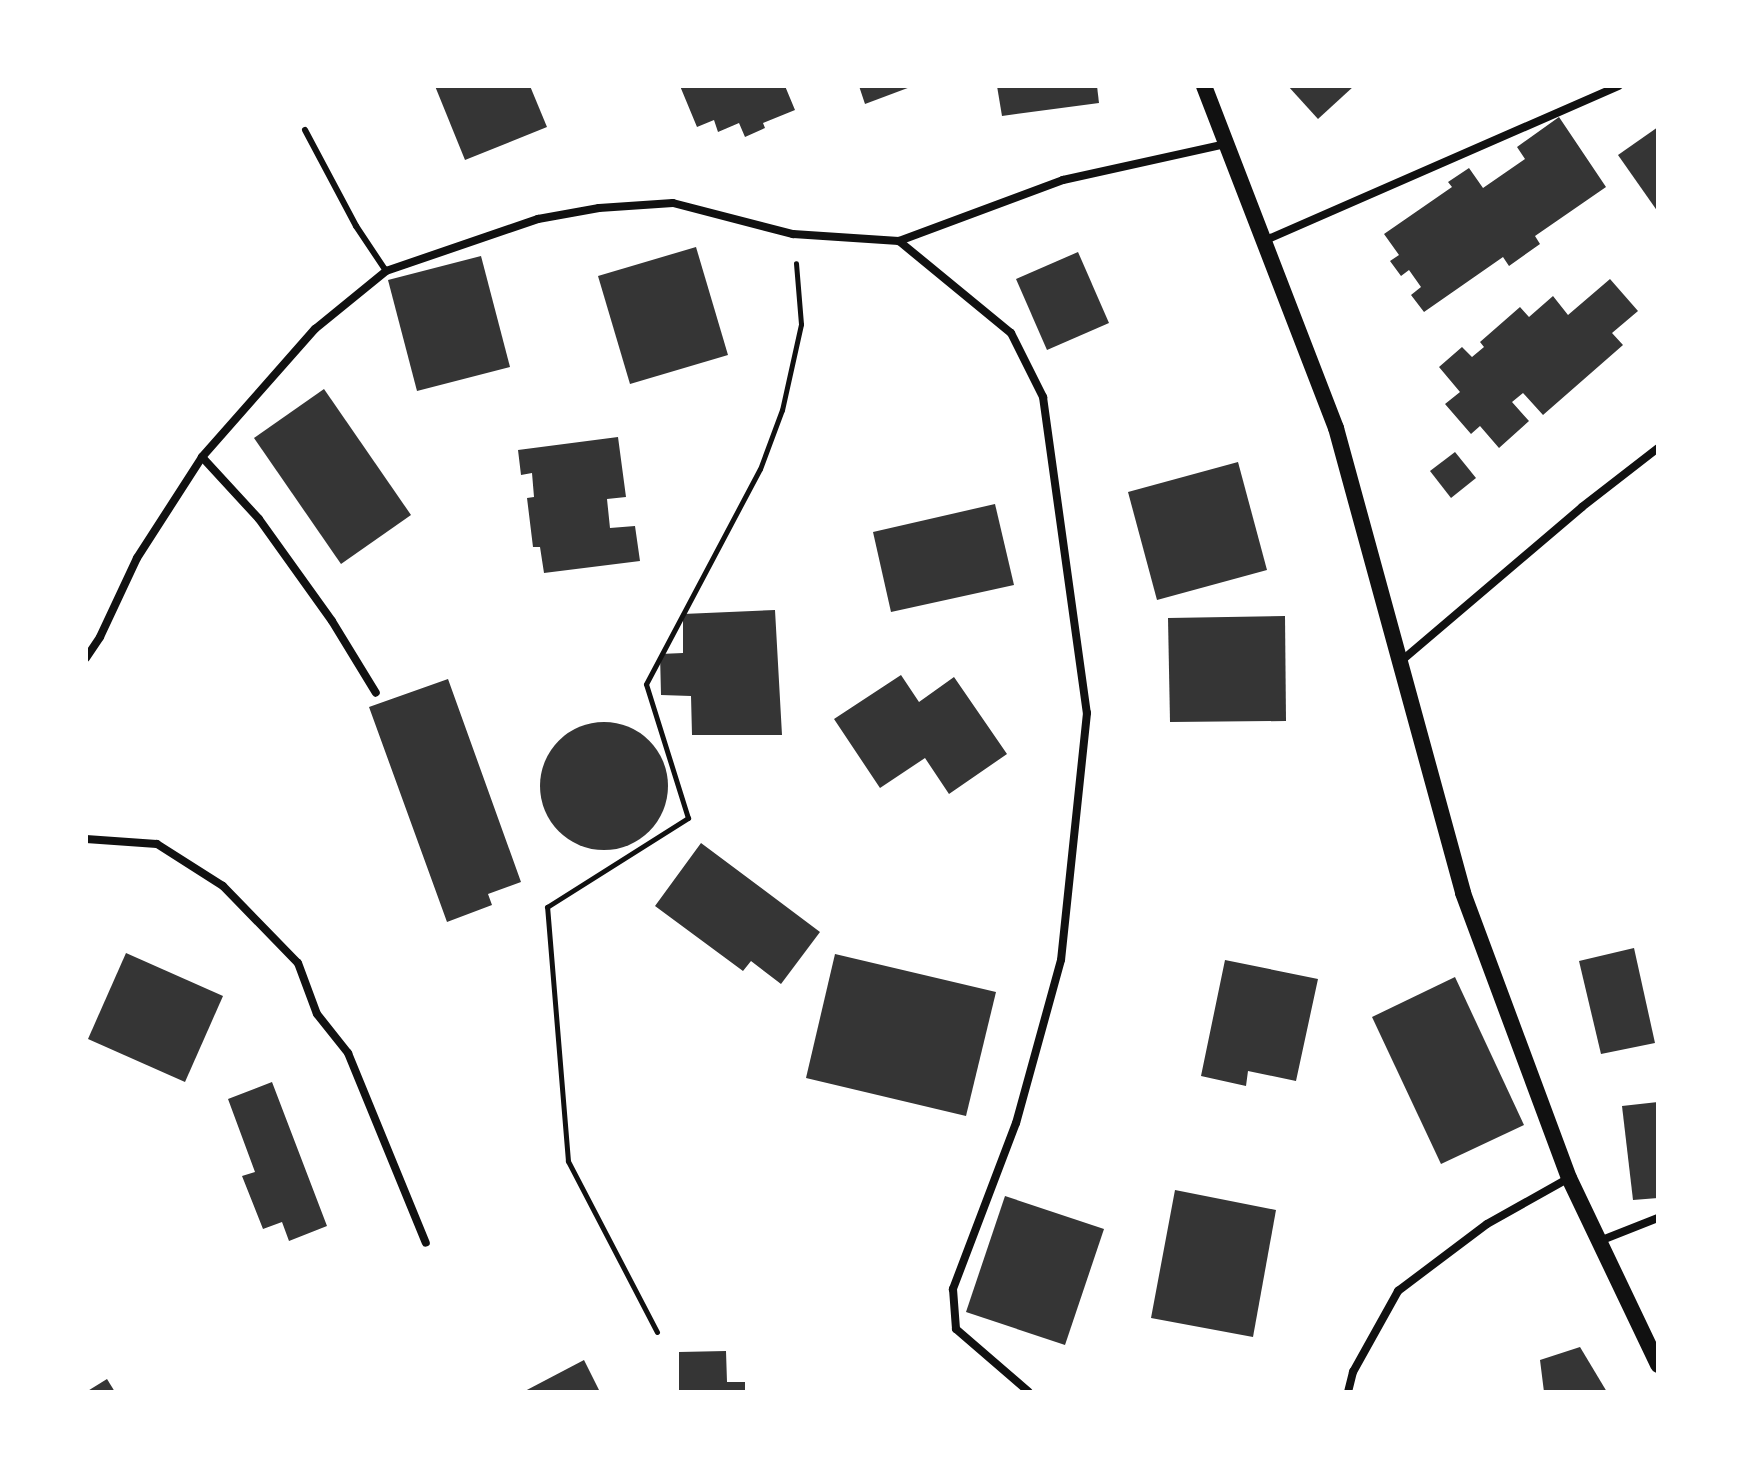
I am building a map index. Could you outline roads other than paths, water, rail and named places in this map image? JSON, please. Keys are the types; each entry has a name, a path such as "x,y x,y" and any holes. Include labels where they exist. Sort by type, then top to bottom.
{"main road":[{"path":"1204,86 1336,428 1463,893 1569,1178 1596,1242 1658,1365"}],"street":[{"path":"1266,240 1619,86"},
{"path":"86,658 100,637 137,558 202,457 315,329 386,271 538,219 599,208 673,203 793,234 899,241 1063,180 1225,144"},
{"path":"899,241 1011,333 1043,397 1087,713 1061,960 1016,1123 953,1289 956,1329 1029,1392"},
{"path":"1400,663 1582,507 1658,448"},
{"path":"202,457 259,519 332,621 376,693"},
{"path":"86,839 157,844 223,886 298,963 317,1014 348,1053 426,1243"},
{"path":"1348,1392 1353,1372 1398,1291 1487,1224 1569,1178"},
{"path":"1596,1242 1658,1218"}],"lane":[{"path":"305,130 356,226 386,271"}]}
